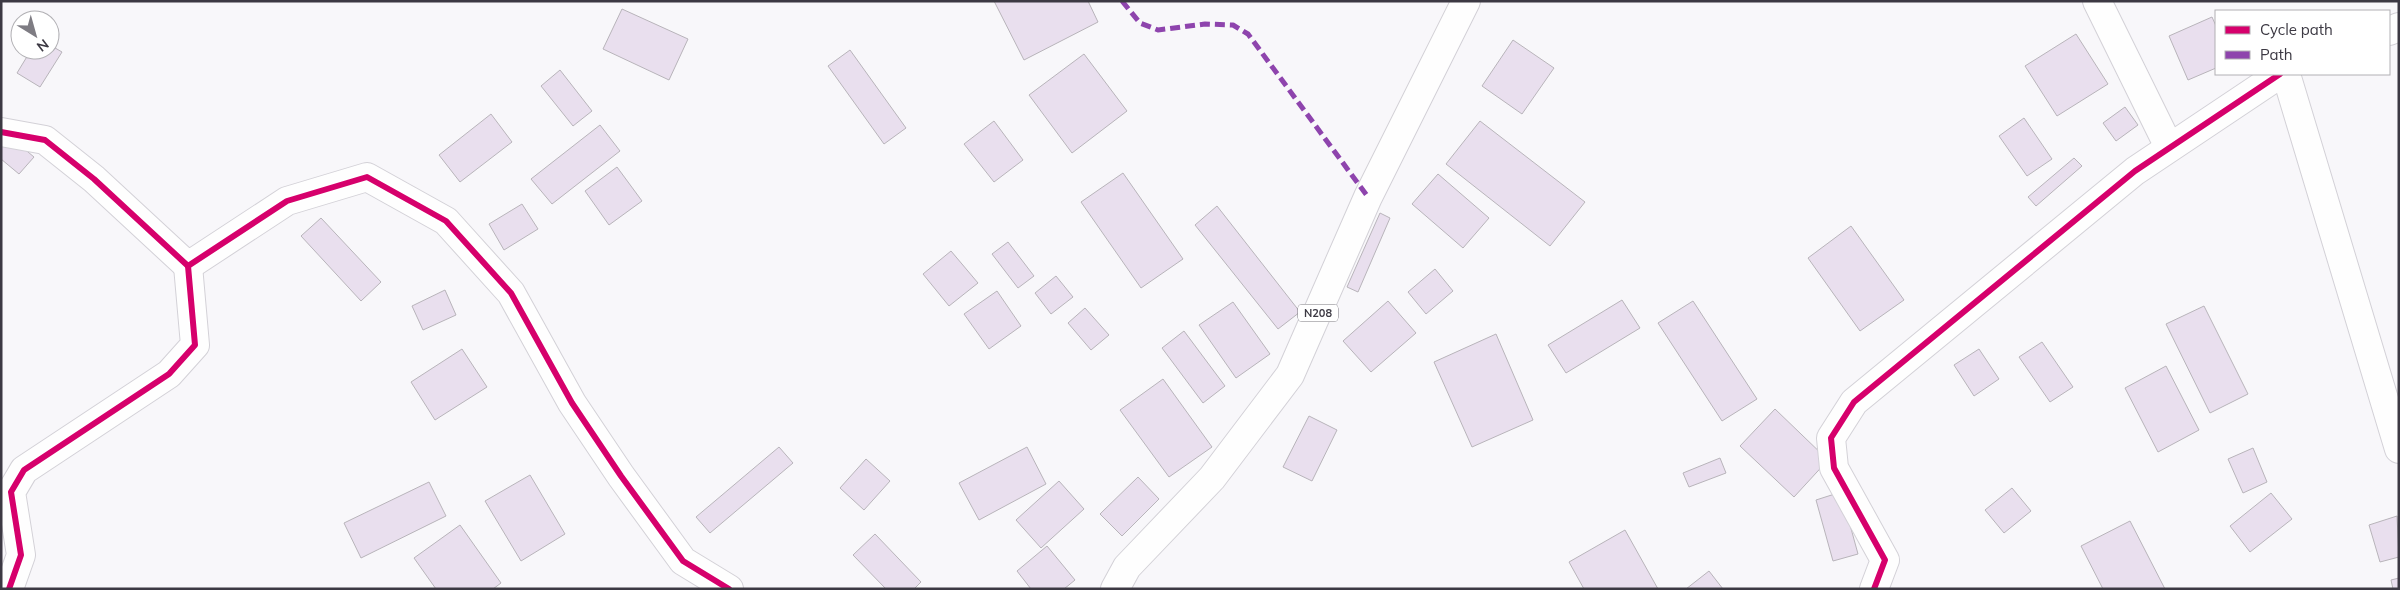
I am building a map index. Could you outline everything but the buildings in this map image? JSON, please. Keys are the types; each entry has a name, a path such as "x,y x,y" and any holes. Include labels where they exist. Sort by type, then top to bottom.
{"main road":[{"name":"N208","path":"1115,589 1127,567 1212,478 1290,375 1368,197 1466,1"},
{"path":"2097,1 2169,147"},
{"path":"1874,589 1885,560 1834,468 1831,438 1854,402 2135,171 2278,75"},
{"path":"2286,75 2399,449"},
{"path":"1,132 45,140 94,180 188,266 195,345 169,374 24,470 12,492 20,556 9,589"},
{"path":"188,266 287,202 367,177 446,222 511,293 572,403 683,560 729,589"}],"marked path":[{"path":"1122,1 1140,23 1158,30 1205,24 1233,25 1248,34 1368,197"}],"cycle path":[{"path":"1874,589 1885,560 1834,468 1831,438 1854,402 2135,171 2279,75"},
{"path":"1,132 45,140 94,179 188,266 287,201 367,177 446,221 511,293 572,403 621,476 683,561 729,589"},
{"path":"9,589 21,555 11,492 24,470 169,374 195,345 188,266"}]}
